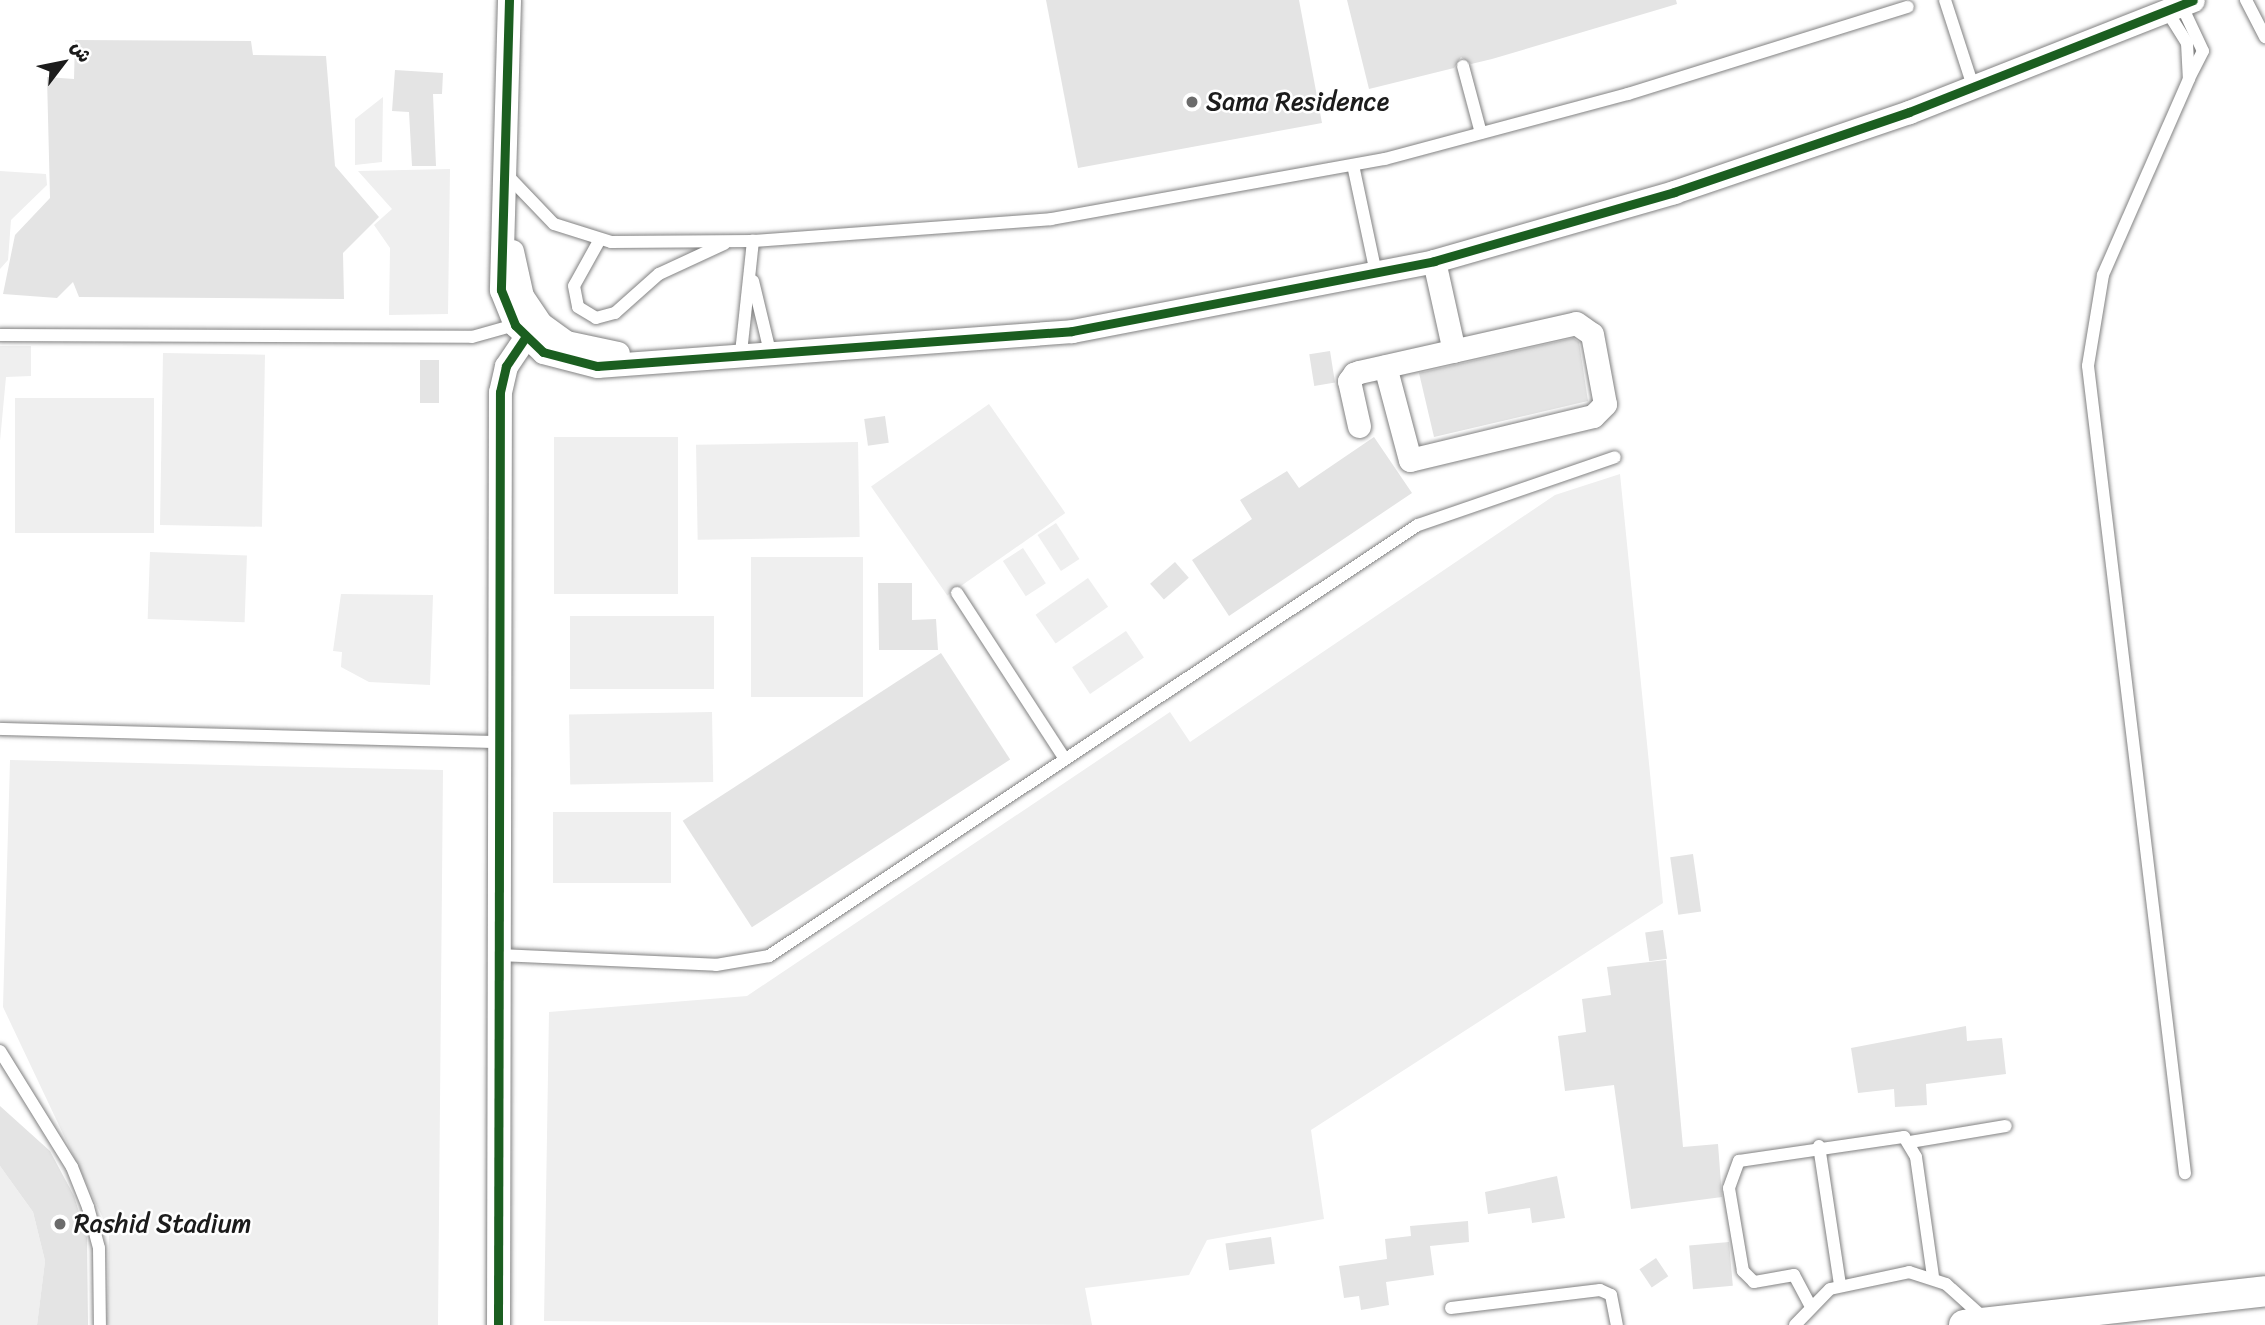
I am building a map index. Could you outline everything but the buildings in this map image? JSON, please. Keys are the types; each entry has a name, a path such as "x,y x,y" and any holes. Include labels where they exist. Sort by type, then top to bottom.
{"street":[{"path":"509,0 501,290 520,332 543,352 579,364 1072,331 1434,261 1674,192 1974,89 2180,4"},
{"path":"505,204 516,281 540,323 582,348 670,358"},
{"path":"1434,261 1454,351"},
{"path":"1359,426 1349,382 1385,366 1581,323 1592,334 1605,404 1593,416 1410,460 1385,366"},
{"path":"498,1325 500,392 506,366 520,332"},
{"path":"1976,1323 2265,1291"}],"lane":[{"path":"1945,0 1974,89"},
{"path":"2246,0 2265,37"},
{"path":"2180,4 2187,43 2189,79 2103,275 2088,366 2185,1173"},
{"path":"505,172 535,210 599,241 753,241 1051,219 1353,165 1481,133 1908,7"},
{"path":"1463,66 1481,133"},
{"path":"1353,165 1376,273"},
{"path":"599,241 574,286 578,307 596,318 615,313 659,274 727,242"},
{"path":"741,354 753,280 753,241"},
{"path":"753,280 770,352"},
{"path":"0,335 472,337 520,332"},
{"path":"499,955 716,965 769,956 1418,525 1615,457"},
{"path":"957,593 1065,759"},
{"path":"0,729 498,742"},
{"path":"0,1051 72,1167 88,1207 99,1248 100,1325"},
{"path":"1810,1305 1794,1276 1754,1282 1745,1276 1729,1178 1748,1158 1896,1133 1910,1142 2006,1126"},
{"path":"1910,1142 1933,1276 1976,1323"},
{"path":"1819,1146 1840,1284"},
{"path":"1795,1325 1810,1305 1840,1284 1909,1272 1933,1276"},
{"path":"1451,1308 1600,1290 1611,1295 1617,1325"}],"shaded area":[{"path":"383,97 382,162 355,165 355,119"},
{"path":"450,169 448,314 389,315 390,248 374,225 392,209 358,171"},
{"path":"0,171 46,174 47,185 11,220 8,260 0,269"},
{"path":"0,346 31,346 31,376 6,377 0,441"},
{"path":"163,353 265,355 262,527 160,525"},
{"path":"15,398 154,398 154,533 15,533"},
{"path":"989,404 1065,513 947,596 871,487"},
{"path":"554,437 678,437 678,594 554,594"},
{"path":"858,442 860,537 698,540 696,445"},
{"path":"1620,474 1663,903 1311,1130 1324,1219 1207,1240 1189,1275 1085,1288 1092,1325 544,1321 549,1012 747,996 1170,712 1190,742 1555,495"},
{"path":"1056,523 1079,559 1061,571 1038,535"},
{"path":"1023,548 1046,583 1026,596 1003,561"},
{"path":"150,552 247,555 245,622 148,619"},
{"path":"751,557 863,557 863,697 751,697"},
{"path":"1088,578 1108,607 1056,643 1036,615"},
{"path":"341,594 433,595 430,685 369,682 341,667 342,652 333,651"},
{"path":"570,616 714,616 714,689 570,689"},
{"path":"1126,631 1144,658 1090,694 1072,667"},
{"path":"712,712 713,782 570,784 569,714"},
{"path":"10,760 443,770 438,1325 107,1325 109,1231 3,1007"},
{"path":"553,812 671,812 671,883 553,883"},
{"path":"0,1166 33,1212 45,1261 37,1325 0,1325"}],"cycle path":[{"path":"509,0 501,290 515,325 543,352 597,366 1072,331 1434,261 1674,192 1909,112 2193,0"},
{"path":"498,1325 500,392 506,366 525,338"}],"place":[{"name":"Sama Residence","path":"1192,102"},
{"name":"Rashid Stadium","path":"60,1224"}]}
